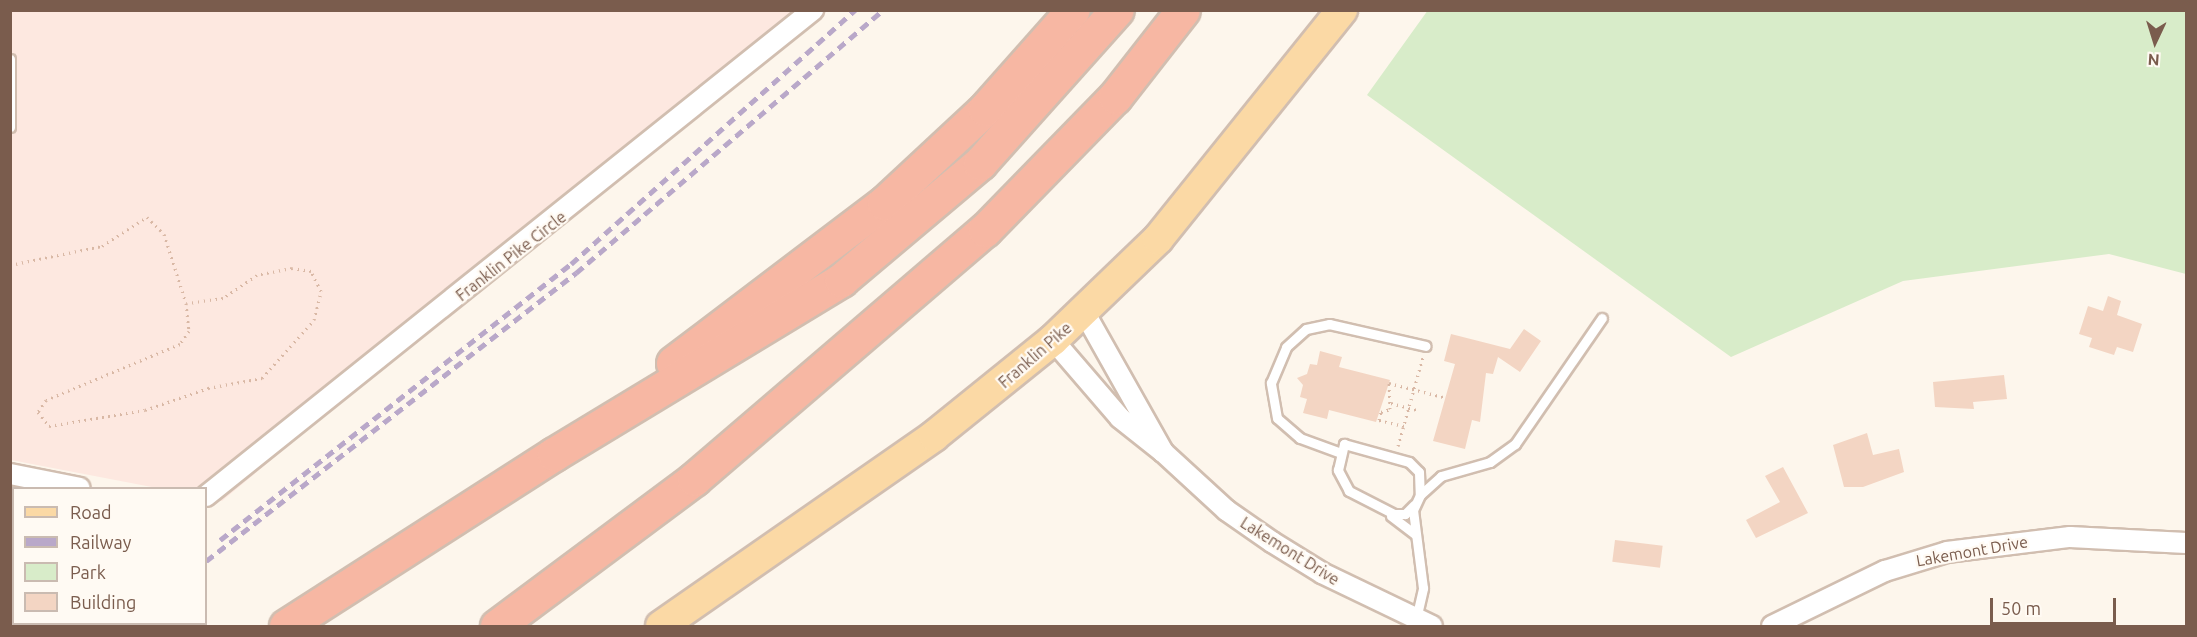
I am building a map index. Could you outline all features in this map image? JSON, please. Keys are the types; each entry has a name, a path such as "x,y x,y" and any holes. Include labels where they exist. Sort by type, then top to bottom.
{"highway":[{"path":"554,454 884,203 985,109 1073,10"},
{"path":"286,627 554,454 756,335 881,249 1016,126 1117,10"},
{"path":"496,627 694,479 985,230 1115,97 1184,10"}],"main road":[{"name":"Franklin Pike","path":"661,627 934,436 1053,340 1084,312 1193,198 1342,10"}],"street":[{"name":"Franklin Pike Circle","path":"207,495 813,10"},
{"name":"Lakemont Drive","path":"1084,312 1163,452"},
{"name":"Lakemont Drive","path":"1053,340 1120,418 1163,452 1226,510 1272,542 1424,624"},
{"path":"10,474 71,487"},
{"name":"Lakemont Drive","path":"1772,627 1885,571 1947,552 2070,537 2187,543"}],"lane":[{"path":"10,58 10,127"},
{"path":"1384,512 1405,514 1441,476 1490,462 1515,444 1602,318"},
{"path":"1341,453 1300,438 1277,418 1271,383 1286,347 1306,329 1329,324 1426,346"},
{"path":"1415,534 1344,484 1338,470 1344,444 1395,456 1419,472 1415,534 1423,588 1424,624"}],"path":[{"path":"10,266 102,246 147,217 164,234 186,303 189,331 180,344 46,400 38,412 43,423 58,426 116,416 208,388 262,378 314,320 321,291 311,271 292,268 257,275 223,298 186,303"},
{"path":"1395,456 1426,346"},
{"path":"1404,426 1379,420 1391,403 1389,382 1443,397"},
{"path":"1391,403 1417,410"}],"shaded area":[{"path":"10,11 810,11 222,501 207,498 207,487 152,487 11,460"},
{"path":"11,488 12,625 18,625 10,626"}],"green space":[{"path":"1428,10 2186,11 2186,274 2109,254 1903,281 1731,357 1367,95"}],"building":[{"path":"2108,296 2121,301 2117,315 2142,324 2133,352 2117,347 2114,355 2089,347 2092,338 2079,334 2088,306 2103,311"},
{"path":"1524,329 1541,341 1520,372 1498,357 1493,374 1486,373 1480,422 1472,420 1465,449 1433,441 1455,364 1444,361 1451,334 1510,349"},
{"path":"1320,351 1342,357 1339,367 1390,380 1376,422 1329,410 1327,419 1303,413 1307,399 1300,397 1303,385 1297,378 1307,374 1310,364 1317,365"},
{"path":"2004,375 2007,399 1973,402 1974,409 1935,407 1933,382"},
{"path":"1867,433 1873,455 1899,449 1904,472 1863,487 1844,487 1833,445"},
{"path":"1783,467 1808,513 1756,538 1746,520 1780,502 1765,476"},
{"path":"1615,540 1663,546 1660,568 1612,562"}],"railway":[{"path":"220,540 571,264 855,10"},
{"path":"207,560 576,273 883,10"}]}
